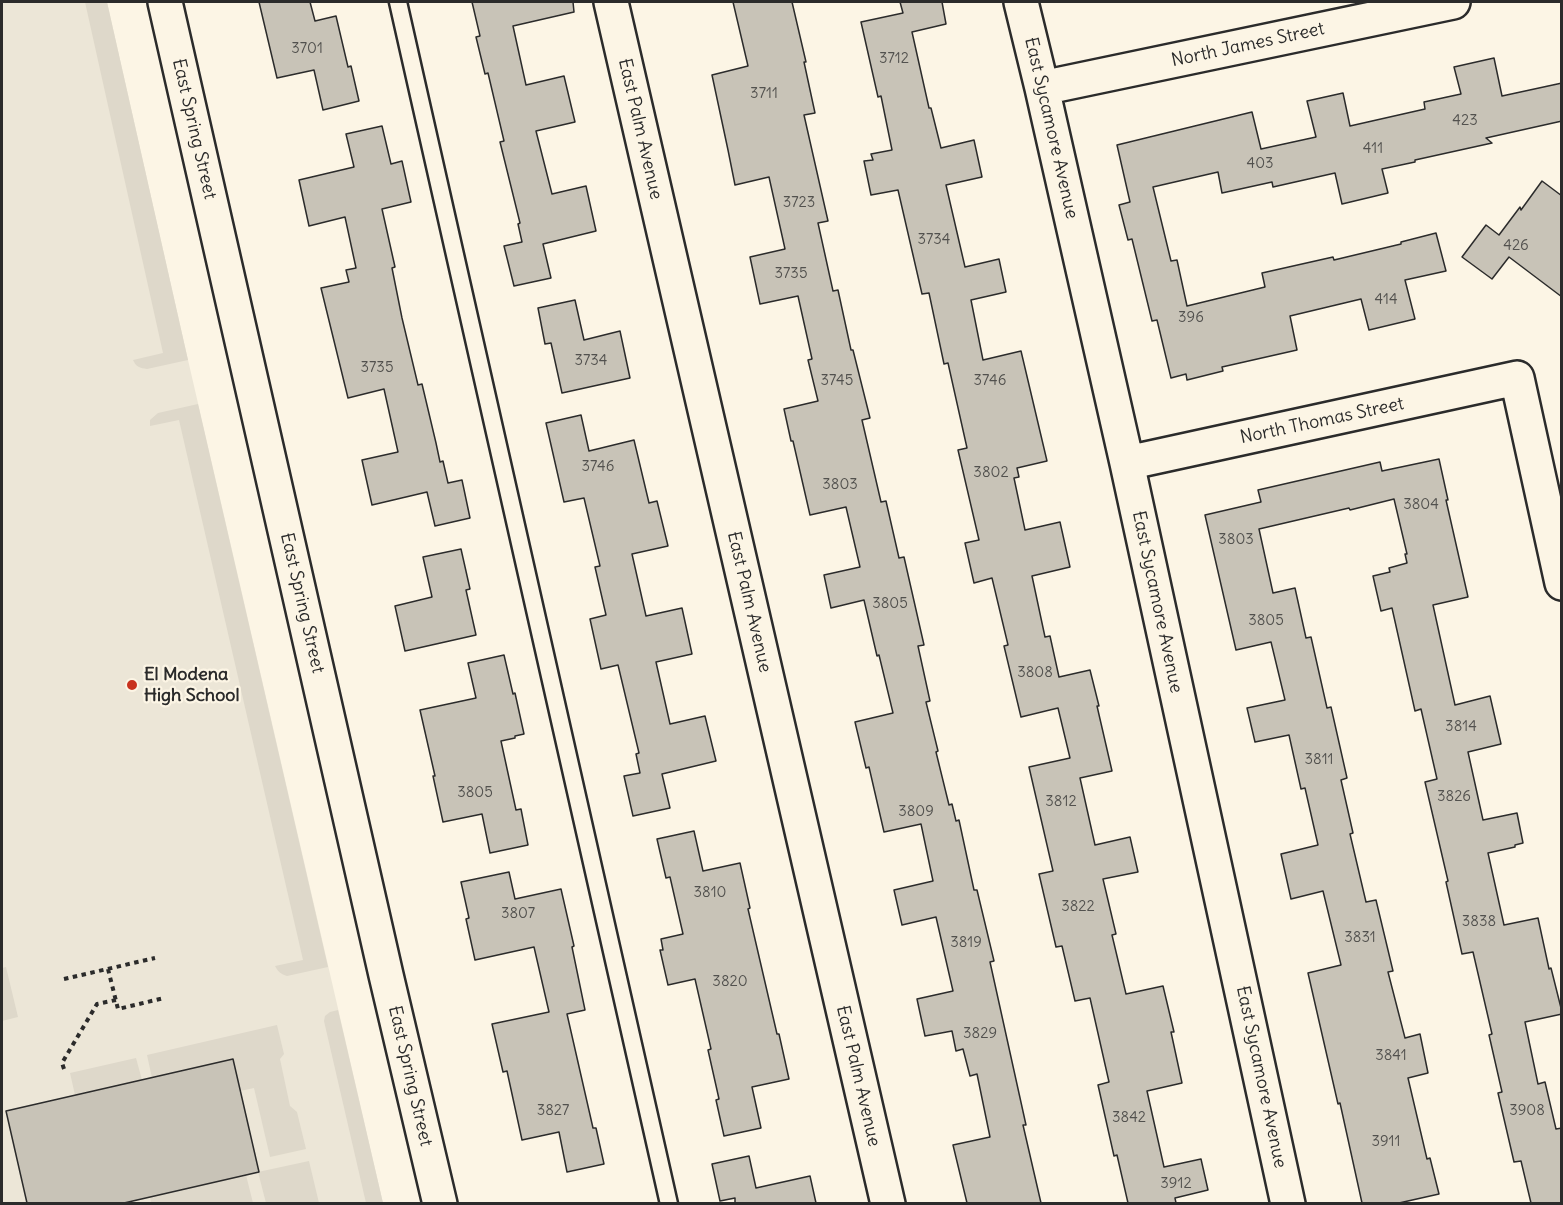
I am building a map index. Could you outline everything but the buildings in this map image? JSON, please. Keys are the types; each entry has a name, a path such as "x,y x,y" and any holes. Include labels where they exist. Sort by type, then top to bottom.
{"street":[{"name":"East Spring Street","path":"165,2 440,1203"},
{"name":"East Palm Avenue","path":"611,2 888,1203"},
{"name":"East Sycamore Avenue","path":"1021,2 1127,463 1288,1203"},
{"name":"North James Street","path":"1042,88 1453,2"},
{"name":"North Thomas Street","path":"1127,463 1517,378 1562,583"}],"lane":[{"path":"398,2 669,1203"}],"path":[{"path":"64,979 155,958"},
{"path":"108,969 118,1009 164,998"},
{"path":"64,1069 62,1063 97,1004 116,1000"}],"shaded area":[{"name":"El Modena High School","path":"2,2 107,2 383,1203 2,1204"},
{"path":"85,2 107,2 188,360 147,369 138,367 133,360 163,353"},
{"path":"198,404 328,967 287,976 275,966 303,960 179,420 150,426 150,420 158,413"},
{"path":"6,967 18,1017 2,1021 2,968"},
{"path":"338,1010 383,1203 366,1203 324,1021 325,1016 330,1012"},
{"path":"277,1025 284,1054 280,1059 290,1106 297,1112 306,1149 270,1157 254,1088 240,1091 152,1078 147,1055"},
{"path":"136,1058 142,1080 75,1095 70,1073"},
{"path":"309,1161 319,1203 266,1203 258,1172"},
{"path":"246,1175 253,1203 151,1203 150,1197"}],"place":[{"name":"El Modena High School","path":"132,685"}]}
